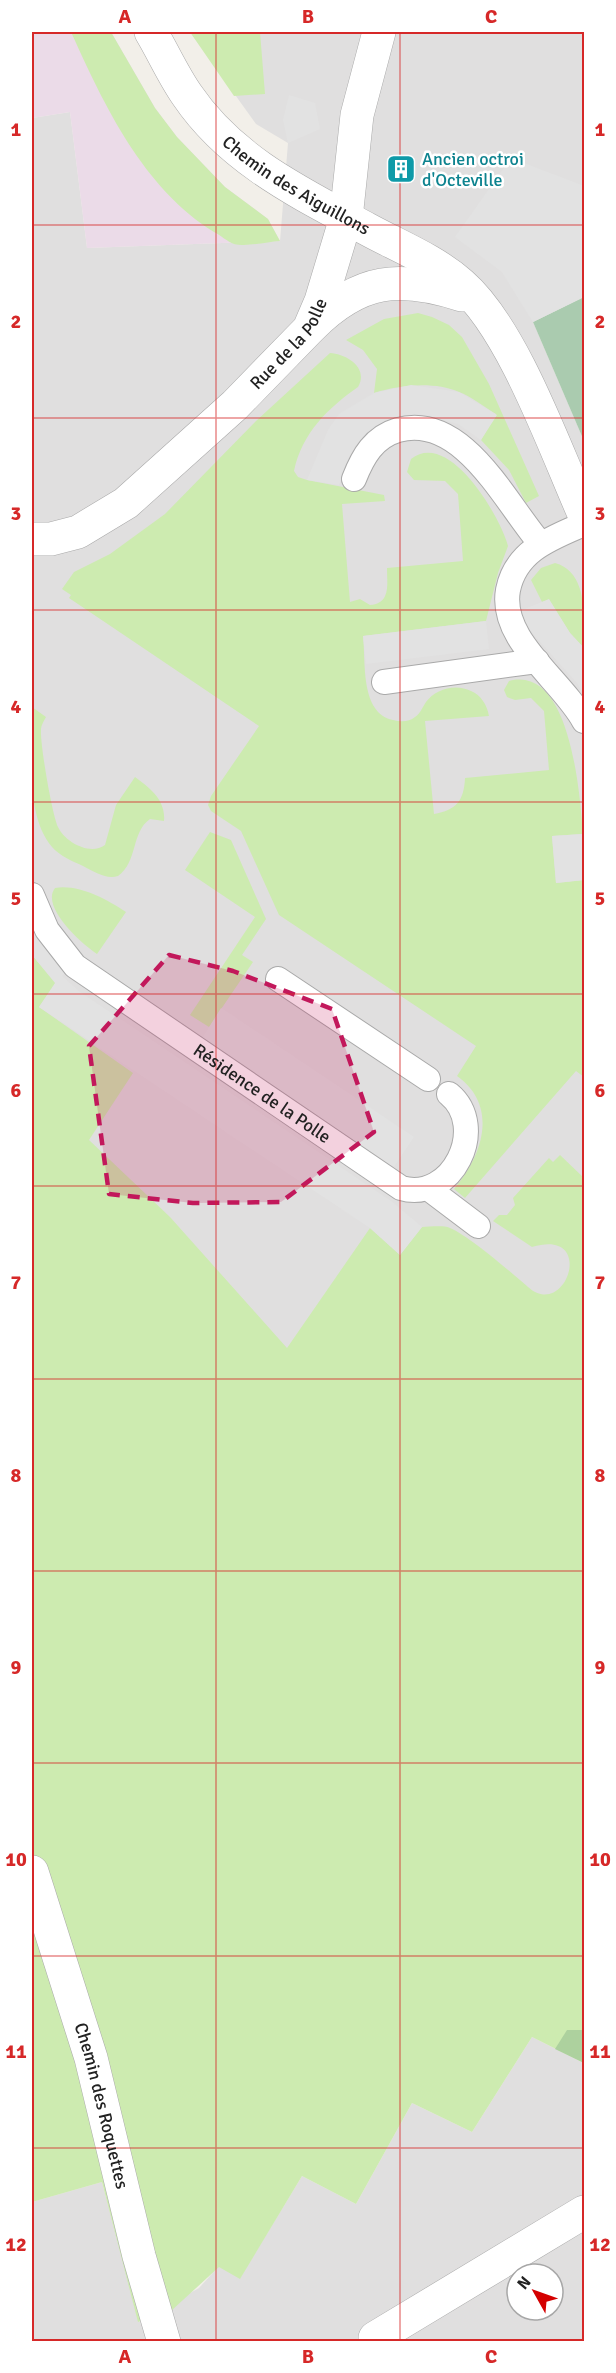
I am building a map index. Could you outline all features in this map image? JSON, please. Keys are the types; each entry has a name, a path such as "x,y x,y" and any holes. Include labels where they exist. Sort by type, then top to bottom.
{"street":[{"name":"Chemin des Aiguillons","path":"152,32 187,95 214,129 257,166 299,193 438,268 460,283 478,301 519,367 585,514"},
{"name":"Rue de la Polle","path":"32,539 51,539 78,531 126,503 235,405 309,329 321,301 346,218 357,115 379,32"},
{"path":"309,329 331,307 347,297 383,284 410,282 437,287 478,301"},
{"name":"Chemin des Roquettes","path":"32,1872 91,2058 139,2256 164,2342"},
{"path":"375,2338 585,2212"}],"lane":[{"path":"354,479 361,461 371,447 383,437 409,428 435,431 466,451 483,468 540,543"},
{"path":"585,524 540,543 514,571 507,601 511,626 537,661 565,691 585,721"},
{"path":"384,682 537,661"},
{"name":"Résidence de la Polle","path":"32,895 47,930 75,966 393,1185 410,1191 429,1189"},
{"path":"278,979 428,1079"},
{"path":"449,1094 463,1111 464,1149 450,1173 429,1189 478,1226"}],"highlighted area":[{"path":"169,955 233,971 332,1009 374,1132 281,1202 193,1203 109,1194 89,1046"}],"shaded area":[{"path":"32,32 111,32 155,108 177,137 225,187 268,219 280,241 87,248 70,112 32,118"},
{"path":"190,32 584,32 584,297 533,322 584,441 584,1335 412,1451 32,1291 32,118 70,112 87,248 280,241 288,143 256,124"},
{"path":"289,95 315,103 320,129 288,143 283,120"},
{"path":"511,158 584,186 584,297 533,322 502,272 455,237"},
{"path":"411,385 459,392 497,415 481,440 458,424 431,417 405,417 390,421 376,427 356,445 339,485 307,480 328,430 339,414 374,393"},
{"path":"549,599 570,633 584,648 584,695 577,683 525,625 520,611"},
{"path":"486,621 489,649 366,664 363,636"},
{"path":"583,834 584,880 556,883 552,836"},
{"path":"32,922 38,938 66,971 62,976 80,992 391,1201 422,1227 400,1255 370,1228 39,1007 55,983 32,955"},
{"path":"221,1008 414,1137 394,1167 202,1039"},
{"path":"532,2037 584,2063 584,2341 32,2342 32,2202 102,2182 139,2322 199,2288 219,2266 240,2278 302,2176 356,2204 412,2103 472,2132"}],"green space":[{"path":"71,32 111,32 155,108 177,137 225,187 268,219 280,241 245,245 232,243 189,214 166,192 128,143 97,88"},
{"path":"190,32 260,32 265,94 234,96"},
{"path":"584,297 584,441 533,322"},
{"path":"418,313 449,325 462,337 489,384 539,496 526,503 509,470 481,440 496,414 473,399 449,389 428,385 405,386 374,393 377,369 363,350 346,340 384,319"},
{"path":"330,353 343,356 354,363 361,374 361,380 358,387 336,404 310,433 294,471 298,477 307,480 384,495 385,501 342,504 350,602 360,599 370,605 382,601 387,587 387,568 463,561 458,494 445,481 414,480 407,472 411,459 426,453 441,456 456,465 471,480 495,516 508,546 498,573 486,621 363,636 367,685 375,708 382,715 396,721 410,720 418,714 430,697 440,691 453,688 475,693 487,708 489,716 425,721 434,814 448,810 457,803 463,793 465,778 549,770 544,711 531,698 515,700 507,697 504,690 509,681 530,681 546,692 559,712 575,764 583,834 552,836 556,883 584,880 584,1077 576,1071 465,1198 454,1189 473,1161 479,1146 482,1116 478,1102 470,1088 457,1076 476,1046 279,915 241,831 211,811 208,805 211,796 259,726 69,598 71,595 62,589 74,572 110,554 165,514 256,421"},
{"path":"555,563 566,568 574,576 579,586 584,611 584,648 570,633 549,600 542,602 531,580 541,568"},
{"path":"32,707 46,717 42,726 41,738 44,763 58,827 66,838 85,848 99,848 105,845 116,805 135,777 160,801 164,821 150,819 144,825 129,863 118,876 109,877 100,874 66,858 52,847 43,833 33,799"},
{"path":"210,832 231,840 266,919 242,955 253,962 209,1027 190,1015 255,917 185,870"},
{"path":"55,888 83,890 126,912 97,954 82,943 58,915 52,896"},
{"path":"32,955 56,983 39,1007 133,1073 89,1140 170,1217 287,1348 370,1228 400,1255 422,1227 450,1228 479,1246 528,1287 542,1294 554,1292 563,1284 569,1272 569,1260 564,1250 552,1244 532,1247 493,1221 499,1215 507,1215 515,1205 513,1198 549,1158 553,1162 560,1155 584,1178 584,2063 532,2037 472,2132 412,2103 356,2204 302,2176 240,2279 219,2267 171,2311 138,2322 102,2182 32,2202"},
{"path":"567,2030 584,2030 584,2063 555,2049"}],"place":[{"name":"Ancien octroi d'Octeville","path":"401,169"}]}
